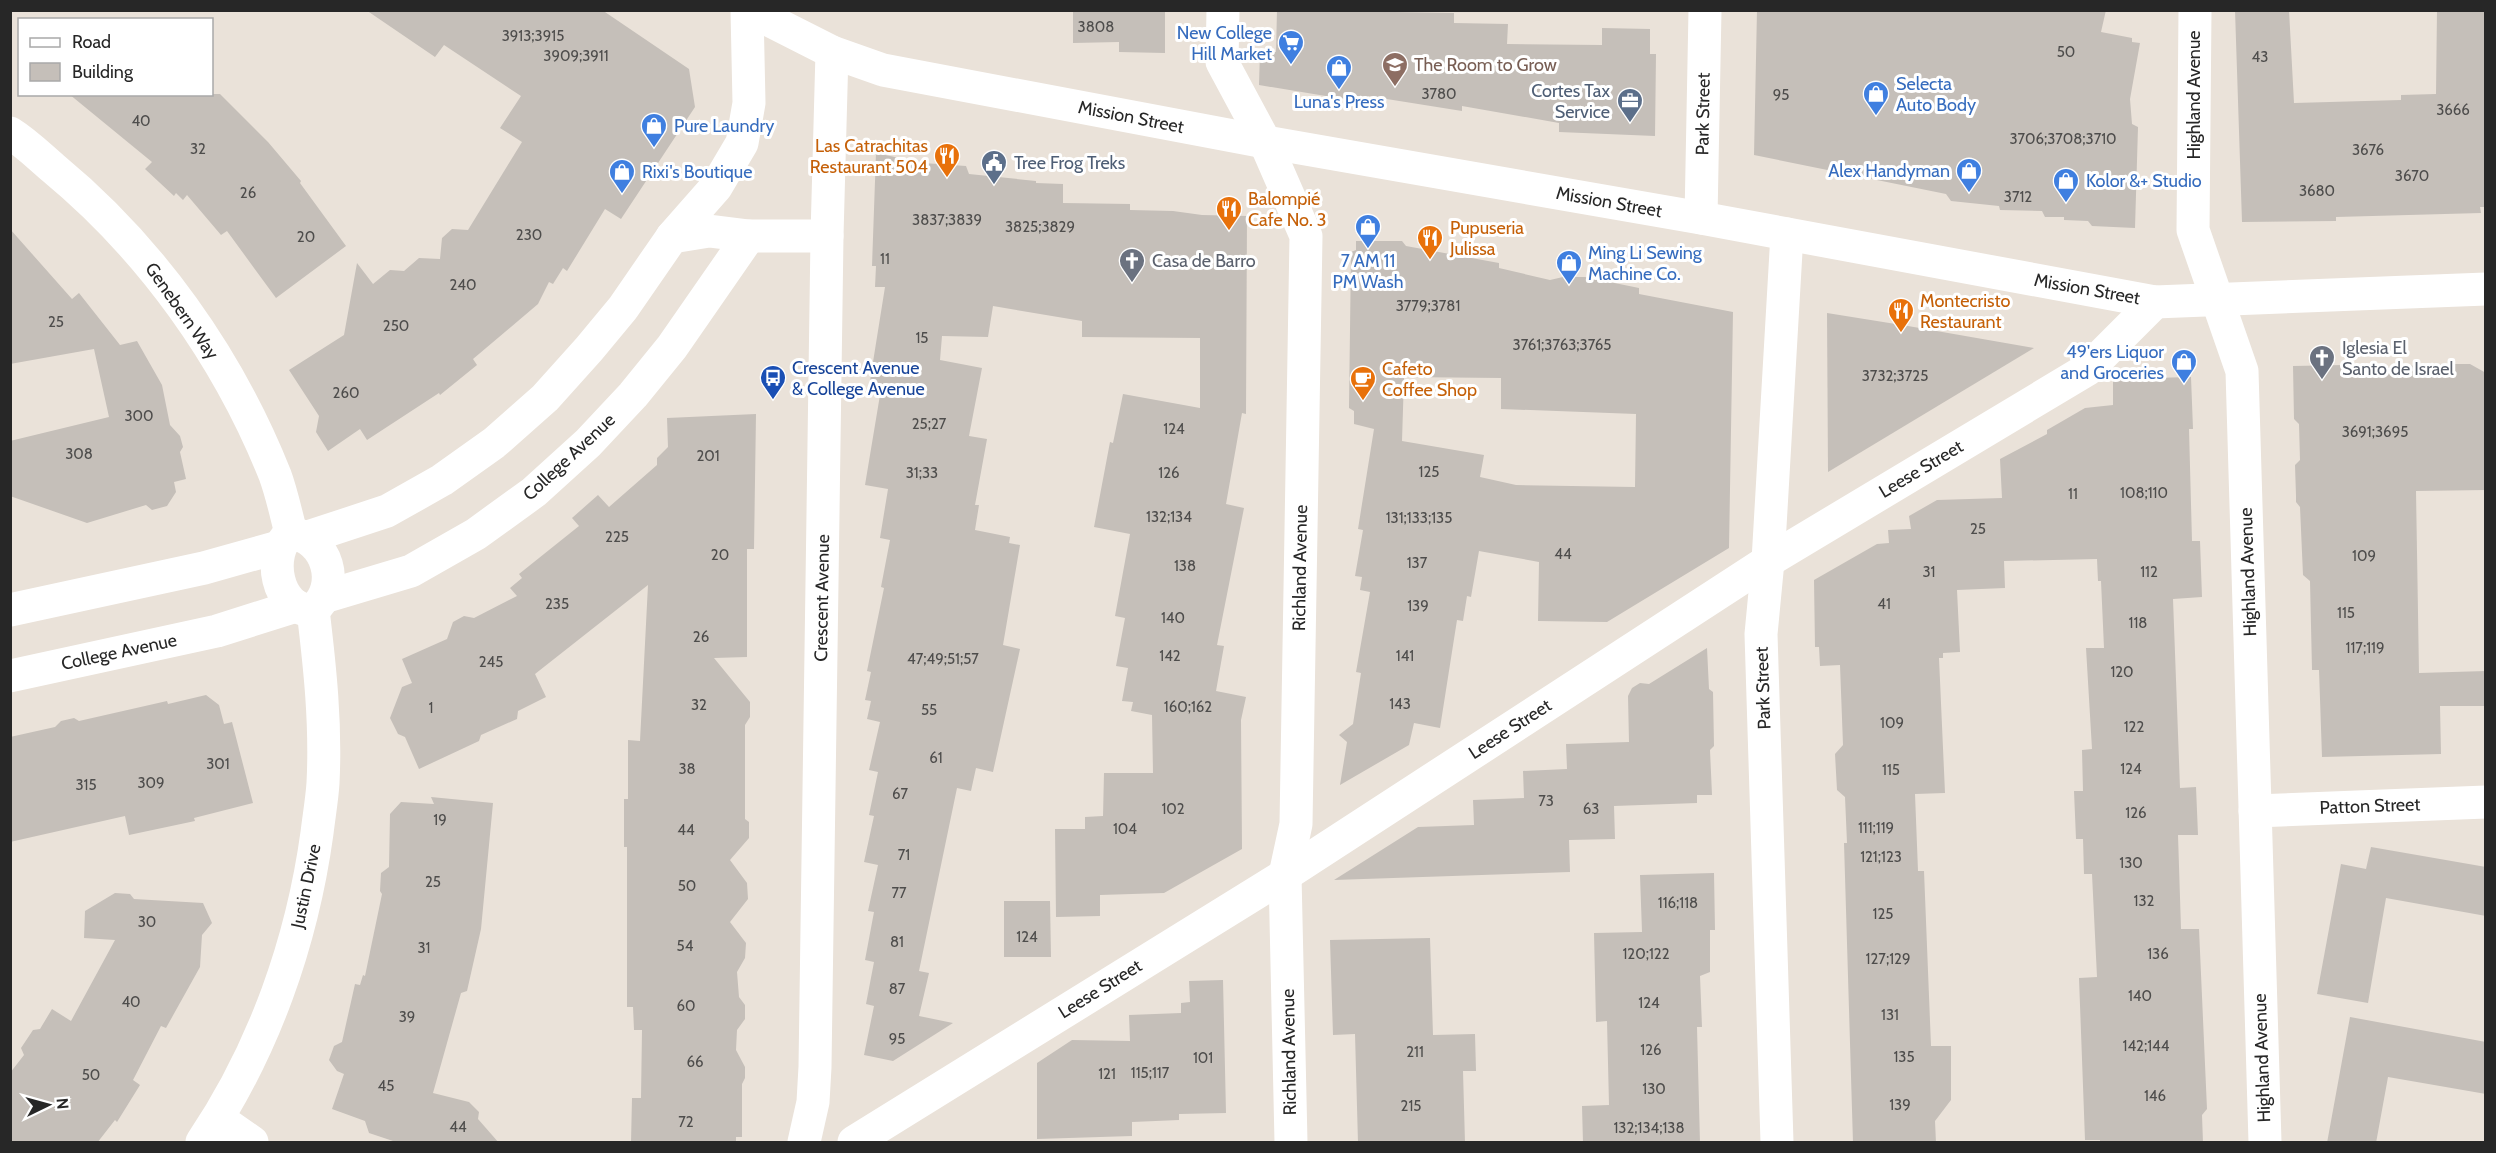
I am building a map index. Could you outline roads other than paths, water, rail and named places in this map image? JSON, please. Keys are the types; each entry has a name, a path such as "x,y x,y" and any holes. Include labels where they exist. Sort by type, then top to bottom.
{"street":[{"name":"Mission Street","path":"748,10 832,52 883,70 1265,142 1701,218 2156,302 2486,288"},
{"path":"10,610 204,568 387,511 442,480 494,443 545,398 589,350 623,308 672,237 716,187 742,143 749,103 748,10"},
{"name":"Richland Avenue","path":"1223,10 1222,62 1265,142 1305,236 1296,824 1285,875 1290,1143"},
{"name":"Park Street","path":"1701,218 1705,10"},
{"name":"Highland Avenue","path":"2195,10 2193,230 2242,371 2265,1143"},
{"name":"Crescent Avenue","path":"804,1143 813,1102 816,1068 827,236 832,52"},
{"name":"Genebern Way","path":"10,133 84,193 150,262 205,339 246,409 276,478 292,539"},
{"path":"672,237 708,231 749,236 827,236"},
{"name":"Park Street","path":"1777,1143 1761,634 1768,561 1787,234"},
{"name":"College Avenue","path":"10,676 217,631 311,604 411,570 476,534 534,492 588,443 633,395 672,347 749,236"},
{"name":"Leese Street","path":"854,1143 1285,875 1768,561 2088,369 2156,302"},
{"path":"292,539 319,547 326,565 328,583 311,604 285,595 279,579 277,562 292,539"},
{"name":"Justin Drive","path":"211,1131 258,1045 290,961 312,873 323,784 323,698 311,604"},
{"name":"Patton Street","path":"2255,811 2486,802"},
{"path":"211,1131 252,1143"}],"place":[{"name":"New College Hill Market","path":"1291,66"},
{"name":"The Room to Grow","path":"1395,88"},
{"name":"Luna's Press","path":"1339,91"},
{"name":"Selecta Auto Body","path":"1876,117"},
{"name":"Cortes Tax Service","path":"1630,124"},
{"name":"Pure Laundry","path":"654,149"},
{"name":"Las Catrachitas Restaurant 504","path":"947,179"},
{"name":"Tree Frog Treks","path":"994,186"},
{"name":"Alex Handyman","path":"1969,194"},
{"name":"Rixi's Boutique","path":"622,195"},
{"name":"Kolor &+ Studio","path":"2066,204"},
{"name":"Balompié Cafe No. 3","path":"1229,232"},
{"name":"7 AM 11 PM Wash","path":"1368,250"},
{"name":"Pupuseria Julissa","path":"1430,261"},
{"name":"Casa de Barro","path":"1132,284"},
{"name":"Ming Li Sewing Machine Co.","path":"1569,286"},
{"name":"Montecristo Restaurant","path":"1901,334"},
{"name":"Iglesia El Santo de Israel","path":"2322,381"},
{"name":"49'ers Liquor and Groceries","path":"2184,385"},
{"name":"Crescent Avenue & College Avenue","path":"773,401"},
{"name":"Cafeto Coffee Shop","path":"1363,402"}]}
